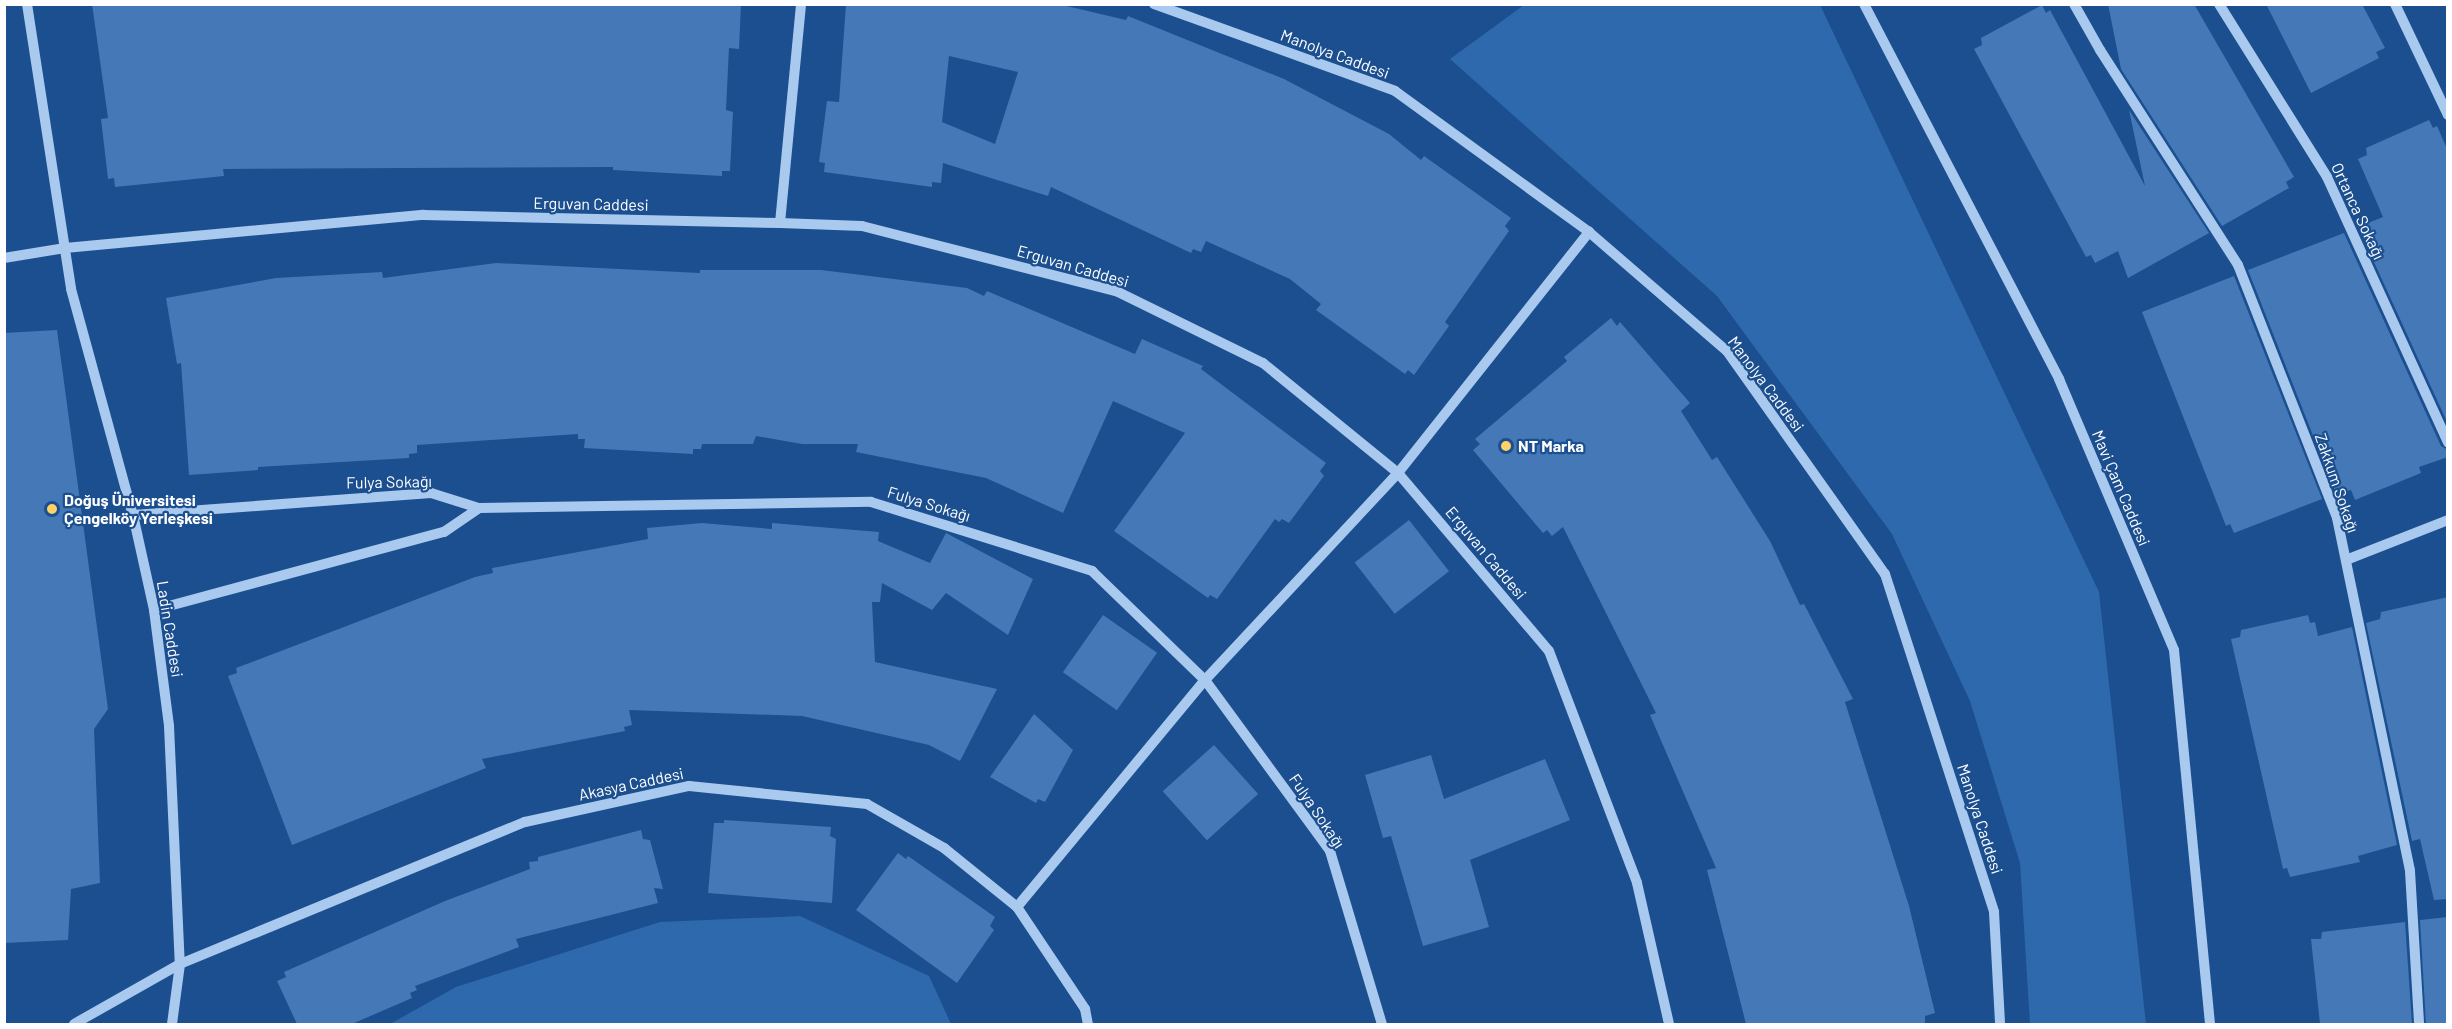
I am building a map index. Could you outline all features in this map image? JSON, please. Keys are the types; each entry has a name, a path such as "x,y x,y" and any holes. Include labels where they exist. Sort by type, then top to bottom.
{"street":[{"name":"Ladin Caddesi","path":"27,4 71,289 133,515 154,610 169,726 180,964 172,1024"},
{"path":"780,224 801,4"},
{"name":"Manolya Caddesi","path":"1154,4 1395,91 1589,232 1727,351 1885,574 1994,912 2000,1024"},
{"name":"Mavi Çam Caddesi","path":"1864,4 2059,379 2174,650 2210,1024"},
{"name":"Zakkum Sokağı","path":"2074,4 2100,50 2238,266 2337,518 2410,871 2419,1024"},
{"name":"Ortanca Sokağı","path":"2218,4 2327,177 2448,443"},
{"path":"2396,4 2448,115"},
{"name":"Erguvan Caddesi","path":"4,258 65,248 423,215 862,226 1116,291 1263,363 1398,473 1549,651 1637,883 1670,1024"},
{"path":"1017,907 1204,680 1398,473 1589,232"},
{"name":"Fulya Sokağı","path":"133,515 431,493 479,508 872,502 1092,571 1204,680 1330,851 1382,1024"},
{"path":"154,610 444,532 479,508"},
{"path":"2346,560 2448,520"},
{"name":"Akasya Caddesi","path":"74,1024 180,964 525,822 689,786 867,804 944,848 1017,907 1085,1010 1088,1024"}],"shaded area":[{"path":"1524,5 1820,5 2099,592 2146,1024 2030,1024 2020,863 1970,701 1892,534 1717,296 1450,59"},
{"path":"800,916 929,976 951,1024 390,1024 456,987 660,922"}],"building":[{"path":"92,4 741,4 739,49 729,48 726,110 733,112 730,171 722,171 722,176 613,170 613,167 223,169 224,176 115,187 114,178 108,179 101,119 108,118"},
{"path":"846,4 1058,4 1126,20 1128,16 1284,79 1389,134 1421,160 1424,156 1511,218 1505,226 1509,231 1445,322 1449,326 1414,375 1408,370 1405,374 1316,310 1321,304 1290,279 1206,241 1201,252 1193,249 1191,253 1051,187 1048,196 943,163 941,183 932,182 932,187 824,172 825,163 819,162 827,101 839,102","holes":["949,56 1018,72 995,144 942,122"]},
{"path":"2108,4 2194,4 2294,177 2286,182 2289,188 2222,226 2121,69"},
{"path":"2266,4 2362,4 2385,48 2376,52 2379,58 2311,93"},
{"path":"2042,5 2046,13 2050,10 2145,186 2129,110 2209,233 2128,278 2118,251 2095,263 2091,255 2086,257 1974,49 1982,45 1981,38"},
{"path":"2429,120 2433,128 2437,126 2448,151 2448,424 2358,227 2383,217 2358,159 2367,155 2366,148"},
{"path":"2344,233 2441,446 2448,450 2448,457 2419,467 2421,473 2355,500 2351,490 2336,494 2248,270"},
{"path":"496,263 700,273 700,270 821,270 967,288 984,296 987,291 1135,354 1142,339 1203,366 1201,369 1326,463 1320,471 1324,476 1289,523 1282,519 1279,522 1275,519 1217,599 1210,595 1208,598 1114,531 1185,433 1113,401 1063,513 986,478 856,452 858,444 802,444 756,436 753,444 702,444 701,449 693,449 693,454 584,448 585,439 578,439 578,434 417,445 417,453 409,454 409,458 258,467 258,470 189,475 181,363 177,364 166,298 276,278 382,272 383,278"},
{"path":"2234,276 2322,499 2234,533 2230,524 2226,526 2142,312"},
{"path":"1611,318 1617,326 1620,322 1690,403 1681,411 1712,460 1717,457 1770,541 1800,605 1804,604 1853,699 1845,702 1909,906 1935,1013 1925,1016 1925,1024 1746,1024 1707,870 1716,868 1650,715 1656,713 1563,527 1552,536 1547,530 1543,533 1473,450 1480,444 1475,439 1567,361 1564,357"},
{"name":"Doğuş Üniversitesi Çengelköy Yerleşkesi","path":"57,330 108,709 94,729 100,883 71,889 68,940 4,943 4,333"},
{"path":"1409,520 1449,571 1395,614 1355,562"},
{"path":"702,523 772,529 772,523 879,532 878,541 930,563 946,533 1033,579 1008,635 946,593 932,610 882,583 880,602 872,602 875,662 997,689 960,761 929,745 802,716 629,710 632,725 624,727 625,731 482,759 486,768 292,845 228,676 237,673 236,668 475,577 493,573 492,568 648,539 647,528"},
{"path":"2448,597 2448,899 2434,900 2420,839 2412,841 2366,623 2380,619 2381,612"},
{"path":"1103,615 1157,653 1117,710 1063,672"},
{"path":"2308,615 2310,623 2315,622 2318,636 2352,627 2397,845 2358,856 2360,862 2290,877 2287,868 2283,869 2231,639 2240,637 2241,630"},
{"path":"1034,714 1073,750 1045,802 1038,799 1036,803 990,777"},
{"path":"1214,745 1258,794 1207,840 1163,791"},
{"path":"1431,755 1444,799 1545,759 1570,820 1470,860 1489,927 1423,946 1391,836 1383,838 1365,775"},
{"path":"724,820 831,827 830,836 836,839 832,903 708,893 714,823 724,823"},
{"path":"641,830 643,839 650,840 663,889 654,888 658,903 516,939 519,947 415,986 417,990 410,993 412,998 352,1024 297,1024 277,981 286,977 284,972 445,901 530,869 529,862 538,861 538,857"},
{"path":"898,853 906,859 908,856 995,917 990,926 994,930 957,983 856,910"},
{"path":"2448,917 2448,1024 2426,1024 2420,920"},
{"path":"2405,922 2412,1024 2320,1024 2311,939 2321,939 2322,932"}],"place":[{"name":"NT Marka","path":"1506,446"},
{"name":"Doğuş Üniversitesi Çengelköy Yerleşkesi","path":"52,509"}]}
